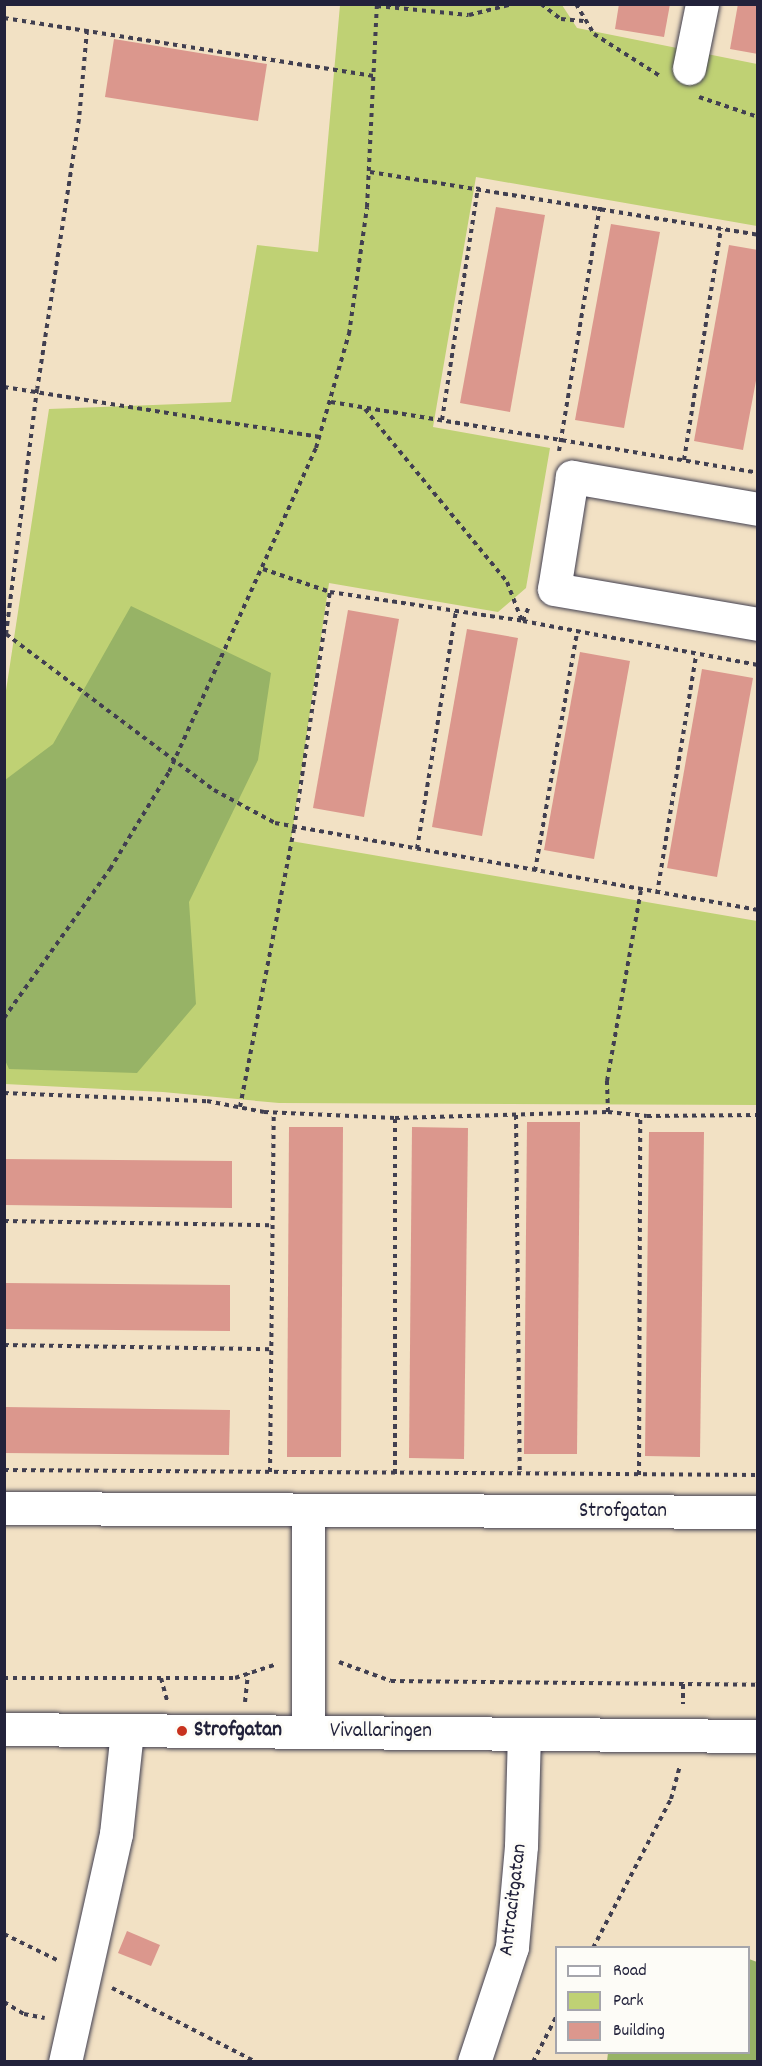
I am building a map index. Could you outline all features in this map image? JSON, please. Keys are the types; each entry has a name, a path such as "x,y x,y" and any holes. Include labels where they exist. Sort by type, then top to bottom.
{"street":[{"path":"689,69 702,4"},
{"path":"758,509 572,477 555,589 758,624"},
{"name":"Strofgatan","path":"4,1508 758,1512"},
{"path":"308,1510 308,1732"},
{"name":"Vivallaringen","path":"4,1729 758,1736"},
{"path":"65,2061 116,1834 127,1731"},
{"name":"Antracitgatan","path":"474,2061 512,1947 521,1846 524,1734"}],"path":[{"path":"4,1018 110,869 175,760 320,437 349,333 370,172 377,5 469,15 513,4"},
{"path":"541,4 561,19 586,21"},
{"path":"4,18 375,76"},
{"path":"87,30 79,119 37,389 6,634 242,808 294,829 758,910"},
{"path":"370,172 600,206 758,235"},
{"path":"442,420 477,187"},
{"path":"561,439 600,206"},
{"path":"684,460 721,228"},
{"path":"4,387 37,389 320,437"},
{"path":"331,402 758,473"},
{"path":"364,408 507,582 523,621"},
{"path":"263,568 330,592 523,621 696,656 758,665"},
{"path":"240,1107 294,829 330,592"},
{"path":"417,849 456,611"},
{"path":"535,871 577,632"},
{"path":"657,894 696,656"},
{"path":"608,1112 607,1081 641,891"},
{"path":"4,1093 207,1101 274,1113 395,1118 608,1112 640,1116 758,1115"},
{"path":"270,1472 274,1113"},
{"path":"516,1115 520,1473"},
{"path":"639,1474 640,1116"},
{"path":"395,1118 395,1473"},
{"path":"4,1221 273,1225"},
{"path":"4,1345 272,1349"},
{"path":"4,1470 758,1475"},
{"path":"333,1662 391,1681 758,1684"},
{"path":"4,1678 235,1678 284,1664"},
{"path":"244,1706 249,1673"},
{"path":"594,1946 670,1799 683,1736 682,1684"},
{"path":"4,1934 256,2061"},
{"path":"4,2002 24,2014 75,2017"},
{"path":"534,2061 555,2019"}],"green space":[{"path":"340,5 562,5 577,28 757,64 757,226 476,177 433,427 550,448 526,588 498,612 329,583 291,841 757,921 757,1105 279,1103 163,1092 5,1084 5,697 49,409 231,402 257,245 318,252"},
{"path":"131,606 271,673 258,760 189,902 196,1004 137,1073 9,1069 4,1058 5,780 53,744"},
{"path":"750,1959 757,1962 757,2061 607,2061 608,2054 750,2054"}],"building":[{"path":"619,4 670,4 664,37 615,29"},
{"path":"738,4 758,4 758,54 730,49"},
{"path":"114,39 267,64 258,121 105,97"},
{"path":"496,207 545,215 510,412 460,403"},
{"path":"611,224 660,232 624,428 575,420"},
{"path":"729,245 758,250 758,370 743,450 694,441"},
{"path":"348,610 399,619 364,817 313,808"},
{"path":"467,629 518,638 482,836 432,827"},
{"path":"580,652 630,661 594,859 544,850"},
{"path":"702,669 753,678 717,877 667,868"},
{"path":"527,1122 580,1122 577,1454 524,1454"},
{"path":"289,1127 343,1127 341,1457 287,1457"},
{"path":"412,1127 468,1128 464,1459 409,1458"},
{"path":"649,1132 704,1132 700,1457 645,1456"},
{"path":"4,1159 232,1161 232,1208 4,1205"},
{"path":"4,1283 230,1285 230,1331 4,1329"},
{"path":"4,1407 230,1410 229,1455 4,1453"},
{"path":"127,1931 160,1945 151,1966 118,1953"}],"place":[{"name":"Strofgatan","path":"182,1731"}]}
